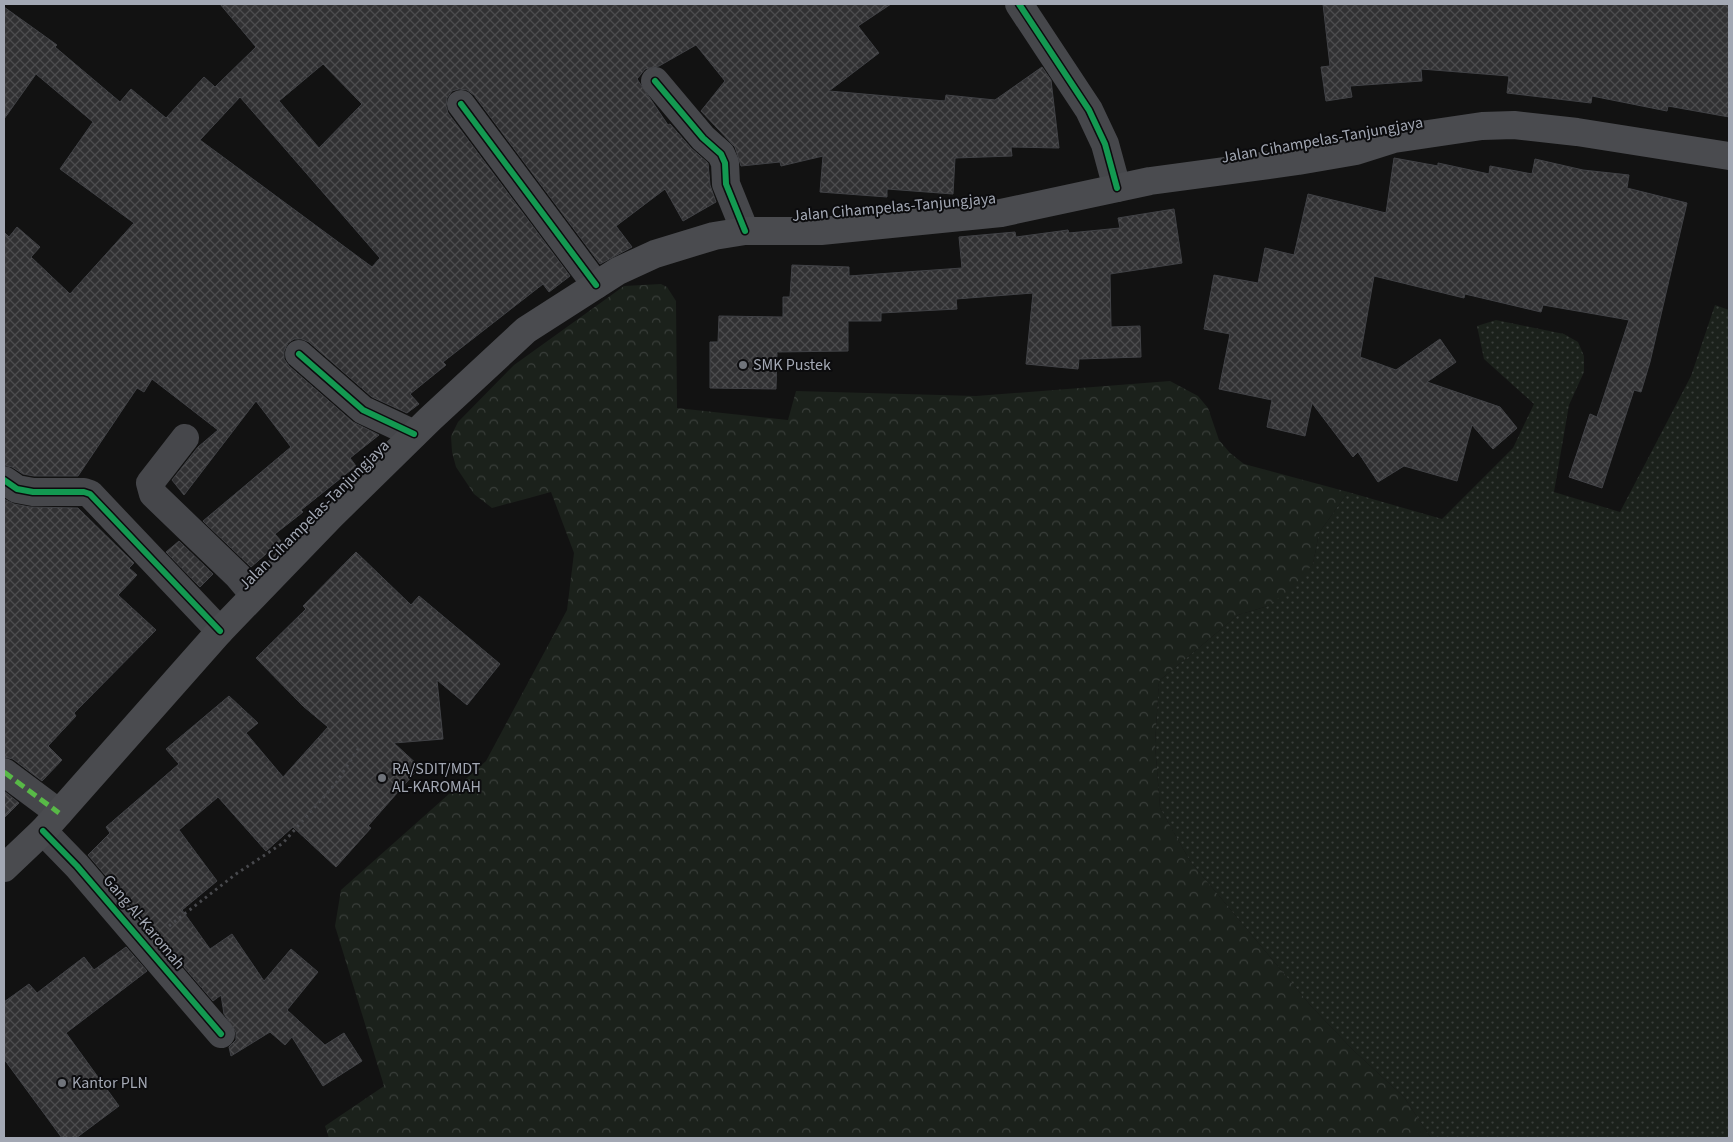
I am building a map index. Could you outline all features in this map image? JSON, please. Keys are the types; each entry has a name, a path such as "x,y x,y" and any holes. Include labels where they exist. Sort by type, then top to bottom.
{"main road":[{"name":"Jalan Cihampelas-Tanjungjaya","path":"4,868 51,822 220,630 414,434 526,330 618,271 655,254 714,236 745,231 820,231 1001,213 1150,181 1234,172 1356,151 1394,139 1482,126 1514,125 1576,132 1729,156"}],"street":[{"path":"1019,4 1090,110 1105,144 1117,188"},
{"path":"655,81 703,138 720,154 725,163 726,184 745,231"},
{"path":"461,104 596,285"},
{"path":"299,354 363,410 414,434"},
{"path":"185,438 150,484 153,494 238,576 254,595"},
{"path":"4,480 17,489 33,492 84,492 90,494 220,630"},
{"name":"Gang Al-Karomah","path":"4,772 51,822 77,866 221,1034"}],"green space":[{"path":"661,284 667,287 676,301 677,408 788,420 796,391 976,396 1170,381 1198,396 1208,408 1219,440 1230,453 1244,464 1348,492 1319,533 1313,564 1293,587 1268,606 1238,615 1159,681 1155,744 1160,808 1190,861 1311,1006 1353,1050 1404,1097 1431,1138 329,1138 325,1126 384,1086 335,926 341,890 486,761 567,610 574,553 551,492 492,508 474,494 456,467 452,452 451,436 458,422 514,365 624,286"},
{"path":"1715,305 1729,310 1729,1138 1431,1138 1404,1097 1353,1050 1311,1006 1190,861 1160,808 1155,744 1159,681 1238,615 1268,606 1313,564 1319,533 1348,492 1442,519 1513,448 1534,404 1484,359 1477,326 1496,320 1564,334 1578,342 1584,356 1584,372 1569,405 1554,492 1620,512 1691,376"}],"building":[{"path":"220,4 891,4 858,26 879,53 829,91 945,101 946,95 995,100 1042,67 1051,80 1059,148 1011,147 1012,156 955,158 953,194 887,189 887,197 820,192 823,156 781,166 780,162 741,166 735,147 701,111 725,81 696,45 659,66 645,69 637,79 668,125 670,124 691,148 708,163 710,185 716,202 683,221 665,189 616,226 632,247 600,264 474,95 467,90 459,89 452,91 447,98 446,106 448,113 570,276 549,292 543,284 443,362 446,365 410,394 419,404 407,413 372,397 309,342 302,339 294,339 288,343 284,351 284,359 289,366 353,422 379,435 350,458 356,466 301,510 303,512 275,534 281,541 251,567 203,521 291,447 256,401 184,495 172,480 198,447 218,430 152,379 144,392 137,388 78,476 34,476 23,474 12,467 4,465 4,232 9,237 17,227 40,247 31,257 70,294 134,223 60,169 93,122 36,74 4,119 4,7 57,45 55,47 120,102 131,89 166,118 204,77 215,87 256,47","holes":["323,64 362,104 319,148 279,101","240,97 380,258 372,267 200,140"]},
{"path":"1323,4 1729,4 1729,117 1668,106 1667,111 1592,96 1591,103 1507,93 1509,76 1421,69 1422,81 1350,86 1352,97 1326,101 1321,67 1330,66"},
{"path":"1394,158 1438,166 1438,163 1489,174 1490,166 1532,174 1535,159 1583,170 1629,175 1627,188 1687,203 1650,362 1641,392 1634,390 1602,488 1569,477 1590,414 1597,417 1629,320 1543,305 1541,312 1465,294 1464,298 1374,276 1360,357 1396,370 1440,339 1456,362 1427,382 1500,407 1517,428 1493,449 1472,425 1457,481 1404,466 1378,482 1358,452 1353,457 1312,403 1305,436 1267,427 1272,400 1219,389 1230,334 1204,329 1214,275 1258,283 1265,248 1294,255 1308,194 1386,213"},
{"path":"1174,209 1182,263 1110,274 1111,327 1140,326 1141,357 1079,359 1078,369 1026,364 1033,293 956,299 957,309 881,313 881,321 848,321 848,351 777,352 776,389 710,388 710,342 718,342 719,316 783,317 783,297 790,297 792,265 849,267 849,276 962,268 959,237 1015,232 1016,237 1068,230 1069,233 1120,228 1118,218"},
{"path":"4,499 14,504 30,507 78,508 134,563 129,568 137,575 118,595 156,630 74,713 76,716 48,746 62,760 42,781 13,759 4,757"},
{"path":"179,541 213,574 200,587 166,552"},
{"path":"356,552 411,605 419,596 500,664 467,705 437,680 443,739 394,743 420,767 368,826 371,828 336,867 293,827 266,851 218,797 179,830 217,881 182,910 210,949 232,934 264,981 291,949 318,972 287,1010 325,1045 344,1033 362,1061 323,1086 292,1037 285,1045 270,1032 231,1056 229,1047 236,1040 236,1032 224,1014 221,995 213,1001 88,855 110,833 106,827 179,764 166,749 229,696 258,723 246,733 283,777 328,727 303,706 256,658 306,609 303,606"},
{"path":"4,791 19,803 4,818"},
{"name":"Kantor PLN","path":"126,947 147,971 66,1033 119,1106 76,1138 62,1138 4,1059 4,1002 29,984 37,993 84,957 94,970"}],"marked path":[{"path":"4,772 59,813"}],"cycle path":[{"path":"1019,4 1089,110 1105,144 1117,188"},
{"path":"655,81 703,138 721,154 725,163 726,184 745,231"},
{"path":"461,104 596,285"},
{"path":"299,354 363,410 414,434"},
{"path":"4,480 17,489 33,492 84,492 90,494 220,631"},
{"path":"43,831 77,866 221,1034"}],"place":[{"name":"SMK Pustek","path":"743,365"},
{"name":"RA/SDIT/MDT AL-KAROMAH","path":"382,778"},
{"name":"Kantor PLN","path":"62,1083"}]}
